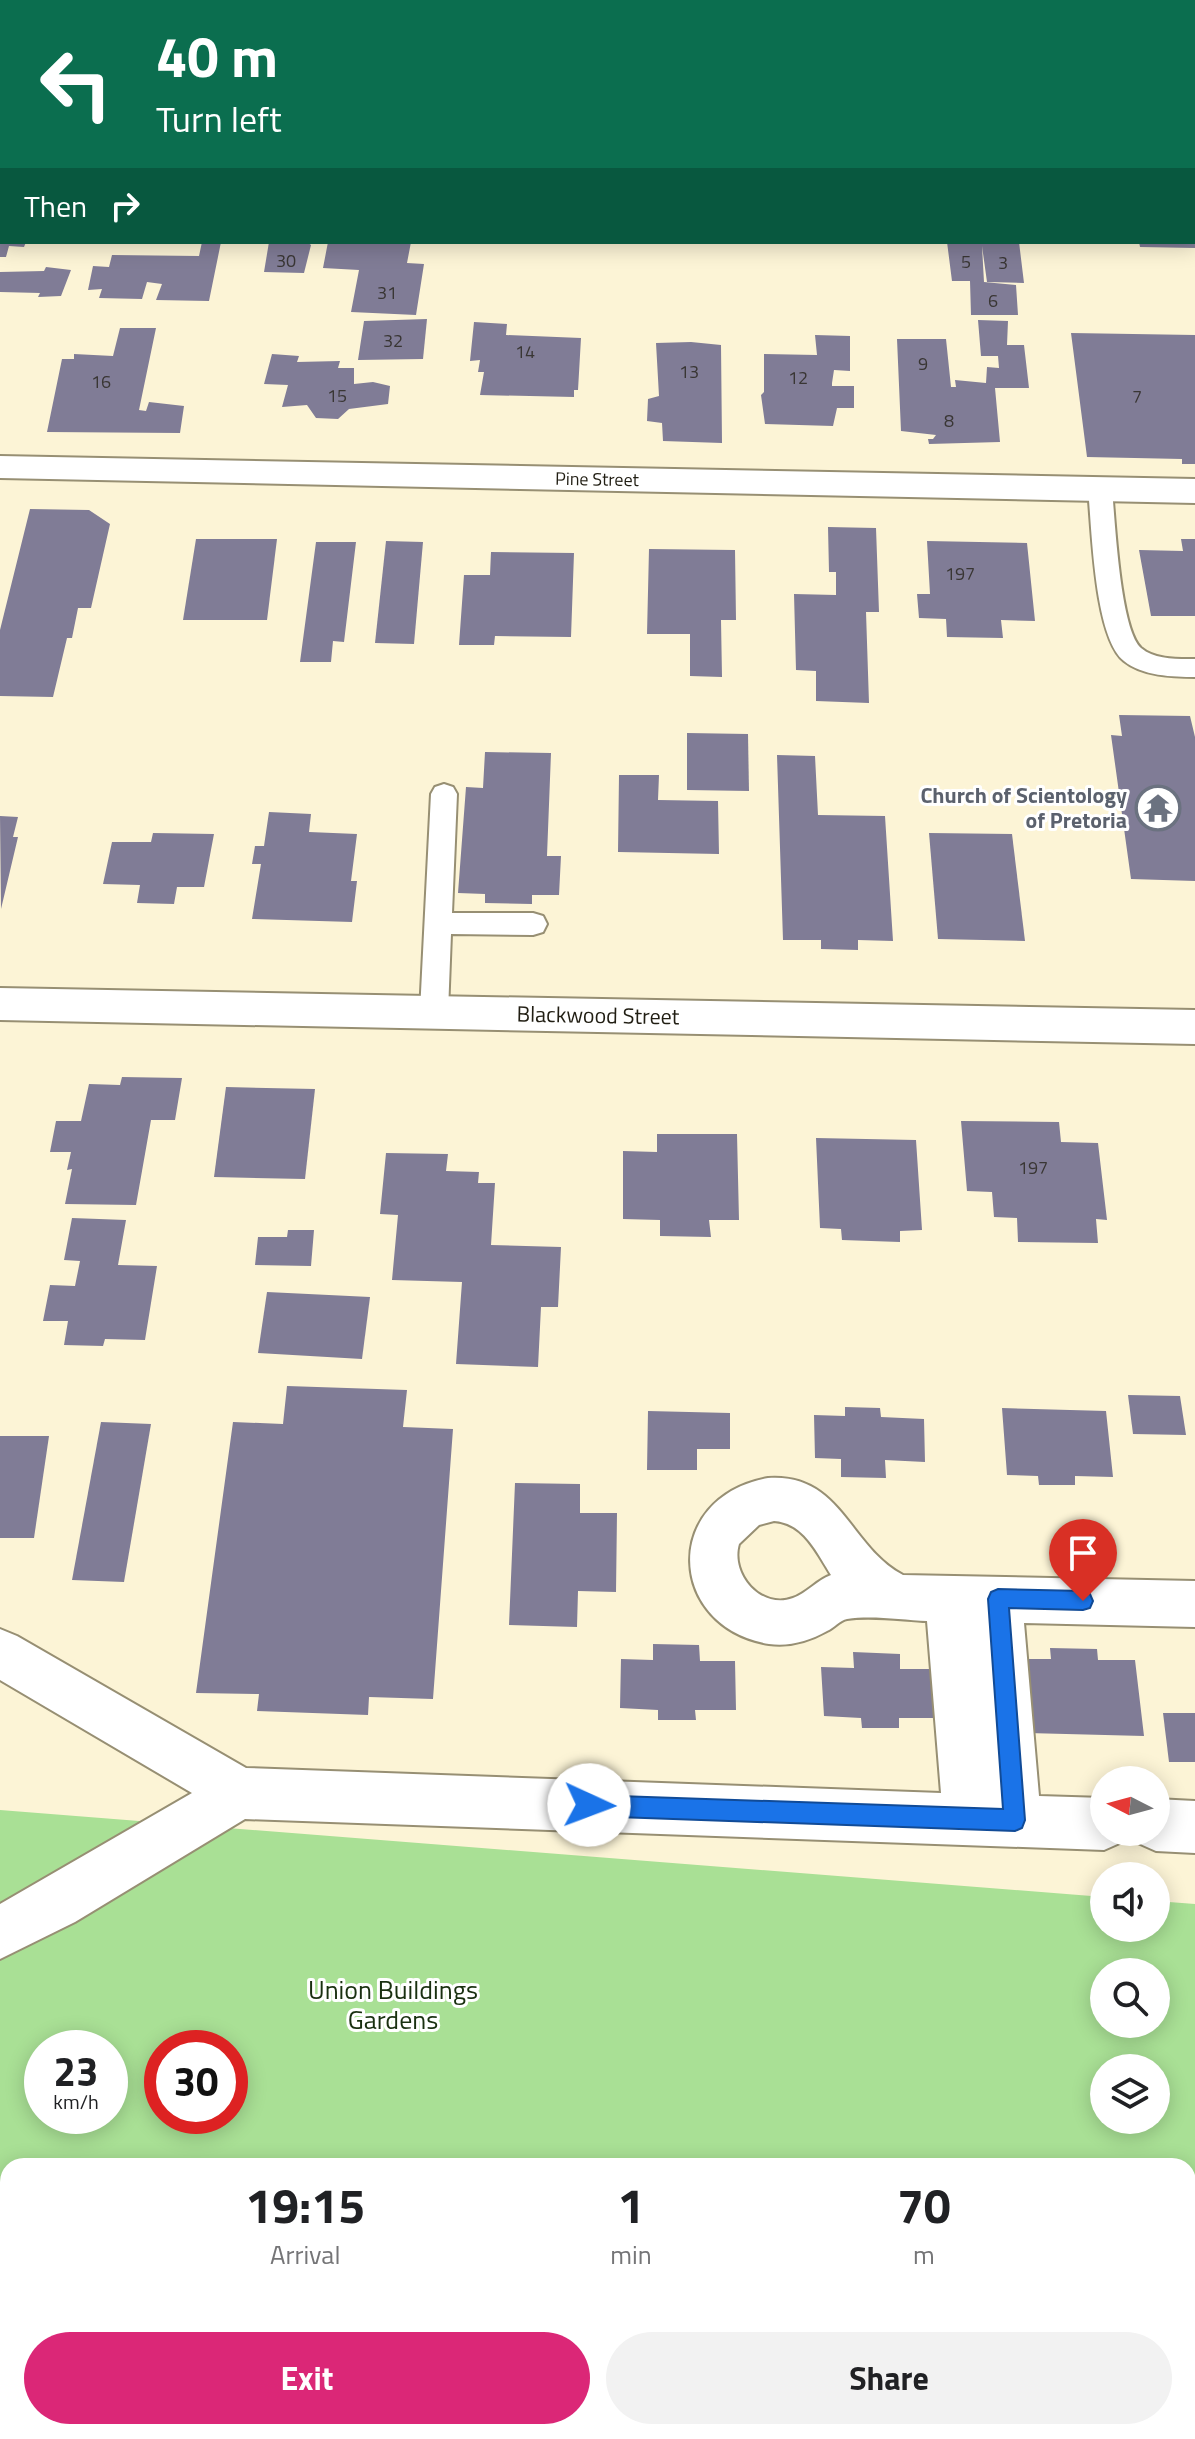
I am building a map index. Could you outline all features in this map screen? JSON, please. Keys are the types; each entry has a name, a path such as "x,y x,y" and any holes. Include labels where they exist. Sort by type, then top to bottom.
{"street":[{"name":"Pine Street","path":"0,467 1195,491"},
{"name":"Blackwood Street","path":"0,1004 1195,1027"},
{"path":"901,1597 1195,1604"},
{"path":"949,1597 992,1820"},
{"path":"992,1820 998,1599"},
{"path":"0,1653 240,1793 1090,1824"},
{"path":"0,1932 56,1903 240,1793"},
{"path":"1170,1826 1195,1827"}],"lane":[{"path":"1100,489 1114,614 1127,651 1140,660 1163,666 1195,668"},
{"path":"434,1012 444,794"},
{"path":"438,923 533,924"}],"green space":[{"name":"Union Buildings Gardens","path":"0,1810 1090,1896 1090,1942 1170,1942 1170,1902 1195,1904 1195,2158 0,2158"}],"building":[{"path":"0,244 25,244 24,247 9,246 6,257 0,257"},
{"path":"202,244 221,244 209,301 156,300 162,284 147,282 142,299 99,298 102,289 88,290 93,266 109,267 112,255 199,256"},
{"path":"269,244 311,245 304,273 264,272"},
{"path":"328,244 411,244 407,263 424,264 416,315 351,312 359,270 323,268"},
{"path":"947,244 1019,244 1024,283 987,282 982,246 984,282 1016,285 1018,315 971,315 970,281 952,281"},
{"path":"1139,244 1195,244 1195,248 1140,247"},
{"path":"46,267 71,270 61,296 38,297 40,293 0,292 0,272 44,271"},
{"path":"427,319 423,359 358,360 364,321"},
{"path":"978,320 1008,321 1007,345 1024,345 1029,388 995,388 1000,442 929,444 928,439 936,435 901,431 897,339 946,339 951,387 956,387 955,380 986,383 987,367 999,368 998,356 981,356"},
{"path":"474,322 507,324 506,335 581,338 578,390 574,390 574,397 480,395 484,372 478,372 480,360 470,361"},
{"path":"120,328 156,328 139,410 146,411 149,402 184,406 180,433 47,432 62,359 74,359 74,354 113,356"},
{"path":"1071,333 1195,335 1195,464 1182,464 1182,459 1087,457"},
{"path":"815,335 850,336 850,371 834,370 832,386 854,386 854,408 837,408 833,426 765,424 761,395 764,392 764,354 817,355"},
{"path":"656,343 721,345 722,443 663,441 662,423 647,421 648,399 659,396"},
{"path":"272,354 299,356 297,362 340,361 338,368 354,368 354,384 373,382 390,386 388,404 349,409 338,419 316,418 307,405 282,407 288,385 264,384"},
{"path":"30,509 89,510 110,524 91,608 78,608 72,638 67,638 53,697 0,696 0,630"},
{"path":"828,527 876,528 879,612 866,612 869,703 816,701 816,671 796,670 794,594 836,595 836,572 829,572"},
{"path":"196,539 277,539 267,620 183,620"},
{"path":"1181,539 1195,539 1195,616 1151,616 1139,550 1183,551"},
{"path":"386,541 423,542 414,644 375,643"},
{"path":"927,541 1027,543 1035,621 1001,620 1003,638 947,637 946,619 919,618 917,594 930,594"},
{"path":"316,542 356,542 344,642 333,641 331,662 300,662"},
{"path":"649,549 735,550 736,620 721,620 722,677 690,676 690,634 647,634"},
{"path":"491,552 574,553 571,637 495,636 494,645 459,645 464,575 490,575"},
{"name":"Church of Scientology of Pretoria","path":"1119,715 1190,716 1195,737 1195,881 1131,879 1111,735 1122,736"},
{"path":"687,733 748,734 749,791 687,790"},
{"path":"485,752 551,753 547,856 561,856 559,895 532,895 532,904 485,903 485,894 458,893 466,787 483,788"},
{"path":"777,755 815,756 818,815 885,816 893,941 858,940 858,950 821,949 821,940 783,940"},
{"path":"619,775 659,775 658,800 718,801 719,854 618,852"},
{"path":"269,812 311,814 309,832 357,834 351,881 357,881 352,922 252,919 261,864 252,864 255,846 264,846"},
{"path":"0,816 18,817 13,837 18,837 1,909"},
{"path":"153,833 214,834 204,887 177,887 174,904 137,903 140,885 103,884 112,842 151,842"},
{"path":"929,833 1012,834 1025,941 938,939"},
{"path":"122,1077 182,1078 175,1120 151,1120 136,1205 65,1204 72,1169 67,1170 71,1152 50,1152 56,1121 81,1121 89,1084 120,1085"},
{"path":"226,1087 315,1089 305,1179 214,1177"},
{"path":"961,1121 1059,1122 1061,1142 1098,1143 1107,1220 1096,1219 1098,1243 1018,1242 1017,1218 994,1217 992,1192 967,1191"},
{"path":"657,1134 737,1134 739,1220 709,1220 711,1237 660,1236 660,1220 623,1219 623,1151 657,1152"},
{"path":"816,1138 916,1140 922,1230 900,1231 900,1242 842,1240 841,1229 820,1228"},
{"path":"386,1153 448,1154 446,1171 479,1172 478,1183 495,1183 491,1245 561,1247 558,1307 541,1307 538,1367 456,1364 462,1282 392,1280 398,1215 380,1214"},
{"path":"72,1218 126,1220 118,1265 157,1266 145,1340 105,1339 103,1346 64,1345 68,1321 43,1321 50,1285 75,1286 80,1261 64,1260"},
{"path":"288,1230 314,1230 311,1266 255,1265 258,1237 287,1237"},
{"path":"267,1292 370,1297 362,1359 258,1353"},
{"path":"287,1386 407,1390 403,1427 453,1429 433,1699 369,1697 368,1715 257,1711 259,1694 196,1693 233,1422 283,1424"},
{"path":"1128,1395 1180,1396 1186,1435 1133,1434"},
{"path":"845,1407 880,1408 881,1417 924,1419 925,1462 885,1460 886,1478 841,1477 841,1459 815,1458 814,1415 845,1416"},
{"path":"1002,1408 1106,1411 1113,1477 1075,1476 1075,1485 1039,1485 1038,1476 1007,1475"},
{"path":"648,1411 730,1413 730,1449 697,1449 697,1470 647,1470"},
{"path":"101,1422 151,1424 124,1582 72,1580"},
{"path":"0,1436 49,1436 34,1538 0,1538"},
{"path":"515,1483 580,1484 580,1513 617,1513 616,1592 578,1591 577,1627 509,1625"},
{"path":"653,1644 699,1645 700,1661 735,1661 736,1710 695,1710 696,1720 658,1720 658,1710 620,1708 621,1659 653,1660"},
{"path":"1050,1648 1097,1649 1098,1660 1135,1660 1144,1736 1027,1733 1021,1659 1051,1659"},
{"path":"853,1652 900,1654 900,1669 936,1669 940,1718 899,1718 899,1728 862,1728 861,1718 824,1716 821,1667 854,1668"},
{"path":"1163,1713 1195,1713 1195,1762 1169,1762"}],"place":[{"name":"Church of Scientology of Pretoria","path":"1158,808"}],"route":[{"path":"589,1805 1015,1820 998,1599 1083,1601"}]}
